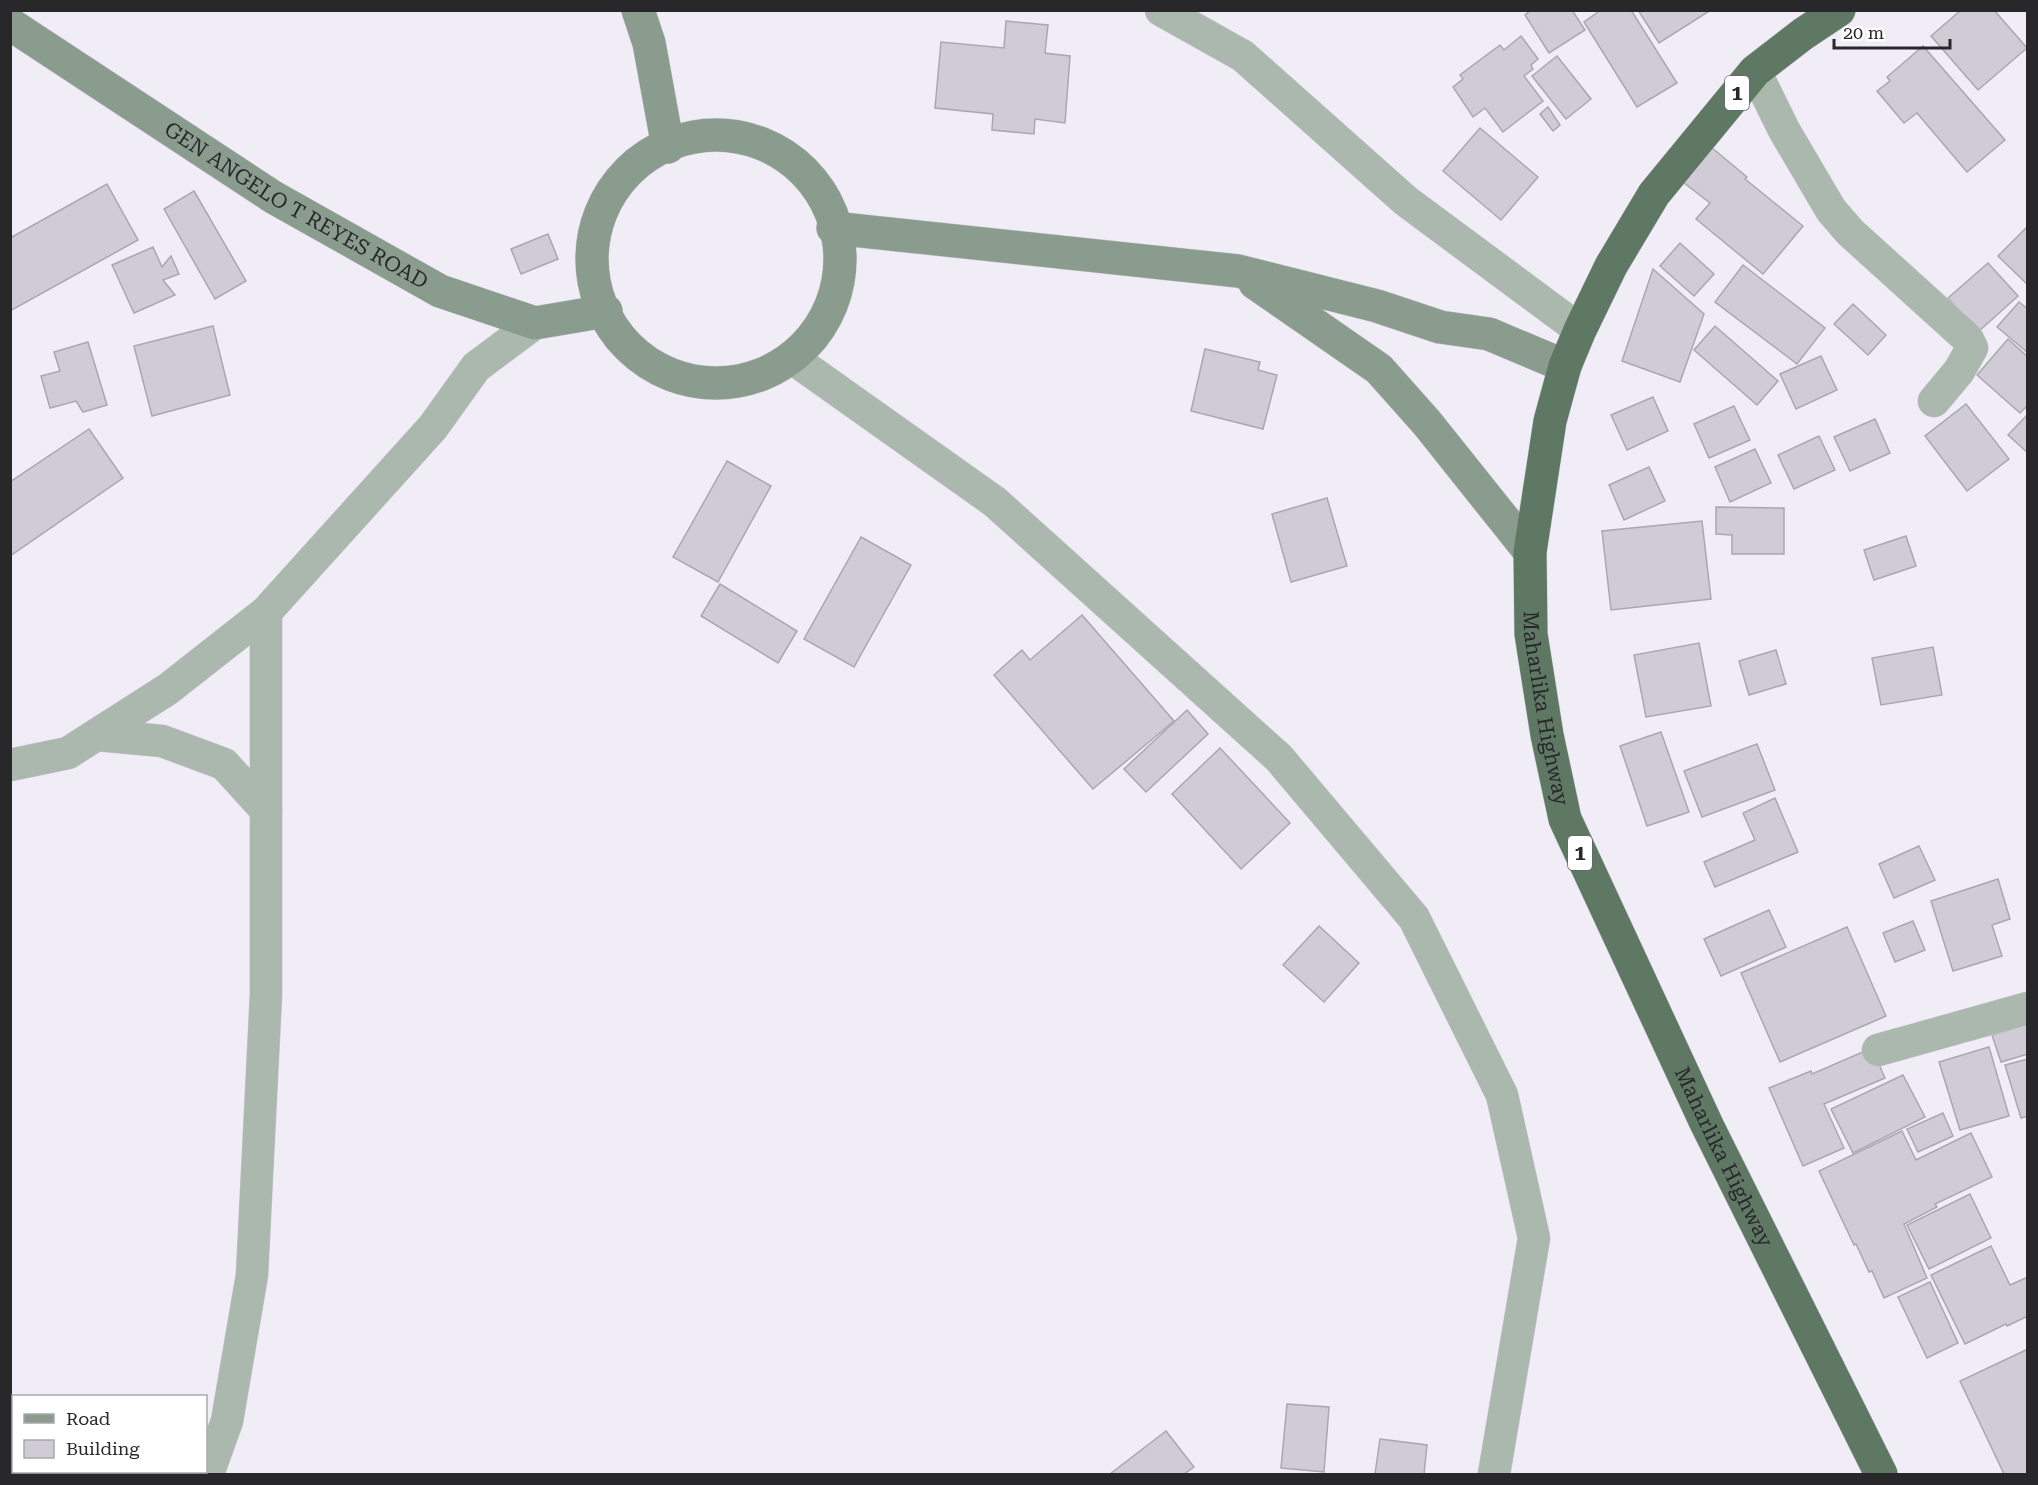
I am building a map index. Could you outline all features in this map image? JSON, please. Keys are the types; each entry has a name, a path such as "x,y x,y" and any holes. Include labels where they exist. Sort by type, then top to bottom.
{"highway":[{"name":"Maharlika Highway","path":"1839,10 1755,71 1654,194 1611,266 1565,366 1550,421 1530,552 1531,634 1547,735 1565,819 1707,1125 1881,1474"}],"street":[{"path":"638,10 650,43 668,147"},
{"path":"1161,10 1243,56 1406,201 1580,330"},
{"name":"GEN ANGELO T REYES ROAD","path":"10,24 273,197 440,291 535,323 606,310"},
{"path":"1755,71 1784,130 1831,210 1850,232 1967,338 1972,348 1966,362 1934,401"},
{"path":"693,135 737,135 776,149 810,176 825,197 833,228 841,256 835,299 822,326 792,358 756,377 713,384 684,380 645,361 622,341 595,290 591,246 596,223 615,184 637,160 693,135"},
{"path":"833,228 1238,271 1377,306 1440,327 1489,334 1565,366"},
{"path":"1238,271 1379,369 1427,423 1530,552"},
{"path":"10,765 68,753 168,689 266,612 433,427 476,367 535,323"},
{"path":"792,358 995,502 1279,758 1414,918 1503,1095 1534,1238 1494,1474"},
{"path":"208,1474 227,1421 252,1275 266,994 266,612"},
{"path":"97,735 162,741 224,764 266,810"},
{"path":"1878,1050 2028,1008"}],"building":[{"path":"1531,10 1572,10 1585,30 1549,53 1525,15"},
{"path":"1601,10 1631,10 1677,83 1637,107 1584,22"},
{"path":"1638,10 1711,10 1659,43"},
{"path":"1961,10 1994,10 2027,48 1978,90 1931,36"},
{"path":"1006,21 1048,25 1045,53 1070,56 1065,123 1035,119 1034,134 992,130 993,114 935,108 941,42 1004,48"},
{"path":"1521,36 1538,59 1531,65 1533,69 1524,76 1543,101 1503,132 1485,108 1473,117 1453,87 1463,79 1460,75 1500,45 1504,50"},
{"path":"1923,46 2005,140 1967,172 1917,113 1904,123 1877,91 1890,81 1887,77"},
{"path":"1557,56 1591,99 1566,119 1532,76"},
{"path":"1548,107 1560,125 1553,131 1540,114"},
{"path":"1480,128 1538,177 1501,220 1443,171"},
{"path":"1711,147 1747,177 1745,179 1803,226 1763,274 1696,219 1710,203 1683,182"},
{"path":"107,184 138,240 10,311 10,238"},
{"path":"194,191 246,281 215,299 164,209"},
{"path":"2028,226 2028,285 1998,256"},
{"path":"548,234 558,259 521,274 511,249"},
{"path":"1680,243 1714,274 1694,296 1660,266"},
{"path":"153,247 162,267 171,256 179,274 163,280 175,295 134,313 112,265"},
{"path":"1988,263 2018,296 1978,332 1948,298"},
{"path":"1743,265 1825,328 1797,364 1715,302"},
{"path":"1653,269 1704,314 1680,382 1622,361"},
{"path":"2019,302 2028,309 2028,353 1997,327"},
{"path":"1853,304 1886,335 1868,355 1834,324"},
{"path":"213,326 230,395 152,416 134,346"},
{"path":"1715,326 1778,381 1757,405 1694,350"},
{"path":"2008,339 2028,357 2028,405 2020,413 1977,375"},
{"path":"88,342 107,405 83,412 76,401 50,408 41,376 60,371 54,352"},
{"path":"1205,349 1260,362 1258,370 1277,375 1263,429 1191,411"},
{"path":"1821,356 1837,390 1796,409 1780,374"},
{"path":"1653,397 1668,431 1627,450 1611,415"},
{"path":"1966,404 2009,459 1967,491 1925,436"},
{"path":"1734,406 1750,440 1709,458 1694,424"},
{"path":"2028,414 2028,453 2008,435"},
{"path":"1875,419 1890,453 1850,471 1834,437"},
{"path":"89,429 123,478 10,556 10,482"},
{"path":"1819,436 1835,470 1794,489 1778,455"},
{"path":"1755,449 1771,483 1730,502 1715,467"},
{"path":"727,461 771,486 718,582 673,557"},
{"path":"1649,467 1665,501 1624,520 1609,485"},
{"path":"1327,498 1347,566 1291,582 1272,514"},
{"path":"1716,507 1784,508 1784,554 1732,554 1732,535 1716,534"},
{"path":"1702,521 1711,599 1611,610 1602,531"},
{"path":"1906,536 1916,566 1874,580 1864,550"},
{"path":"861,537 911,565 854,667 804,639"},
{"path":"720,584 797,631 778,663 701,616"},
{"path":"1082,615 1174,721 1093,789 994,675 1022,650 1030,660"},
{"path":"1699,643 1711,706 1646,717 1634,655"},
{"path":"1933,647 1942,695 1881,705 1872,658"},
{"path":"1776,650 1786,684 1749,695 1739,661"},
{"path":"1187,710 1208,734 1146,792 1124,769"},
{"path":"1661,732 1689,812 1647,826 1620,746"},
{"path":"1757,744 1775,790 1702,817 1684,771"},
{"path":"1220,748 1290,823 1241,869 1172,794"},
{"path":"1775,798 1798,852 1715,887 1704,862 1755,840 1743,813"},
{"path":"1919,846 1935,880 1894,898 1879,864"},
{"path":"1998,879 2010,919 1992,925 2002,956 1953,971 1931,901"},
{"path":"1769,910 1786,947 1721,976 1704,939"},
{"path":"1913,921 1925,950 1895,962 1883,933"},
{"path":"1319,926 1359,963 1324,1002 1283,965"},
{"path":"1847,927 1886,1016 1780,1062 1741,973"},
{"path":"2028,1024 2028,1054 2001,1062 1992,1035"},
{"path":"1989,1047 2009,1116 1960,1130 1939,1062"},
{"path":"1872,1048 1885,1078 1824,1104 1844,1148 1803,1166 1769,1088 1811,1071 1812,1074"},
{"path":"2028,1059 2028,1116 2021,1118 2005,1065"},
{"path":"1903,1075 1925,1117 1853,1153 1831,1109"},
{"path":"1943,1113 1953,1136 1918,1152 1907,1129"},
{"path":"1902,1131 1916,1160 1971,1133 1992,1177 1935,1204 1937,1207 1904,1224 1927,1278 1884,1298 1872,1271 1869,1272 1856,1244 1854,1245 1819,1171"},
{"path":"1970,1194 1991,1238 1929,1269 1907,1225"},
{"path":"1991,1246 2010,1285 2028,1277 2028,1316 1965,1344 1931,1275"},
{"path":"1930,1282 1958,1343 1927,1358 1898,1297"},
{"path":"2028,1349 2028,1474 2004,1474 1960,1381"},
{"path":"1287,1404 1329,1407 1324,1472 1281,1468"},
{"path":"1166,1431 1194,1467 1184,1474 1110,1474"},
{"path":"1380,1439 1427,1445 1424,1474 1375,1474"}]}
